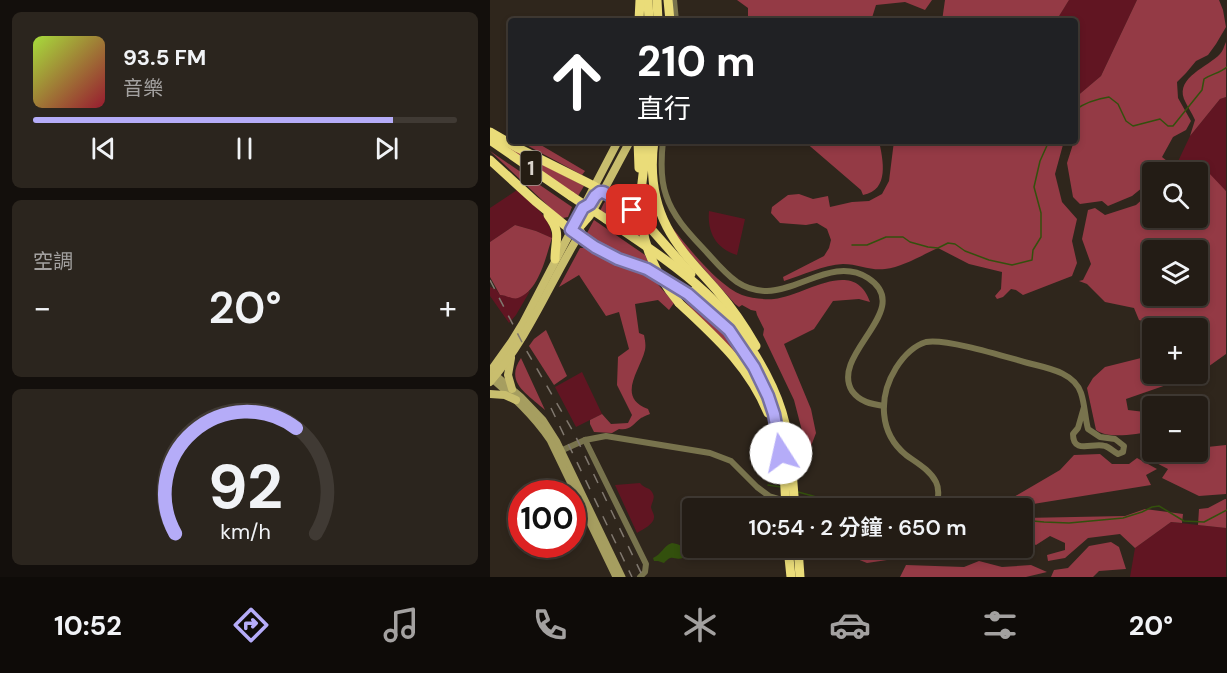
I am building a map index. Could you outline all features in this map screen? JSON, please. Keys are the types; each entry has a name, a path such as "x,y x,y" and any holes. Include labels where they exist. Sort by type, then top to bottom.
{"highway":[{"path":"642,0 648,18"},
{"path":"648,0 649,18"},
{"path":"650,18 656,0"},
{"path":"663,0 664,18"},
{"path":"668,0 670,18"},
{"path":"490,132 508,142"},
{"name":"1","path":"490,140 570,199"},
{"path":"511,144 594,186 638,214 706,292"},
{"path":"638,144 641,222 647,250 659,275 679,303 725,347 748,375 764,403 780,446"},
{"path":"641,191 647,144"},
{"path":"654,144 652,164 654,186 666,225 689,259 743,324 765,362 777,398"},
{"name":"1","path":"490,147 662,258 706,292 731,320 750,346 777,398 787,429 787,498"},
{"path":"490,160 574,233 618,259 647,269 688,294 729,330"},
{"path":"574,233 590,204 598,193 603,192"},
{"path":"541,206 557,232 555,259"},
{"name":"1","path":"605,221 692,288 713,309 748,357 762,382 774,414 793,498"},
{"path":"789,558 791,577"},
{"path":"799,558 800,577"}],"main road":[{"path":"586,212 594,186 616,144"},
{"path":"603,192 628,144"},
{"path":"491,375 523,323 555,259 574,233"},
{"path":"491,375 512,354 529,327 574,233"},
{"path":"512,354 508,369 512,389"},
{"path":"491,375 512,389 543,420 557,442 558,451 616,577"},
{"path":"491,375 539,424 558,451 622,577"},
{"path":"490,394 505,395 516,400"}],"street":[{"path":"674,0 676,18"},
{"path":"663,144 661,160 663,186 673,211 684,227 736,281 763,291 778,290 829,273 846,271 861,274 873,282 880,292 881,311 876,323 851,361 850,387 863,401 884,406"},
{"path":"937,498 936,482 925,469 894,442 886,424 884,406 888,384 901,360 917,346 926,342 935,341 1043,367 1070,379 1081,392 1091,440 1085,446"},
{"path":"1078,428 1083,427 1105,438 1115,439 1124,446 1124,450 1122,453 1116,453 1104,445 1077,445 1073,440 1074,432 1078,428 1084,407"},
{"path":"558,451 585,440 614,437 718,455 734,464 757,487 777,498"},
{"path":"585,440 646,564 645,573 640,577"}],"shaded area":[{"path":"737,0 932,0 925,10 905,2 876,5 872,18 748,18 748,8"},
{"path":"945,0 1069,0 1058,18 942,18"},
{"path":"1069,0 1137,0 1101,76 1078,95 1078,18 1058,18"},
{"path":"1137,0 1219,0 1226,27 1208,55 1196,61 1177,82 1178,98 1191,121 1186,130 1173,137 1162,157 1167,161 1142,162 1142,188 1132,196 1108,206 1102,201 1080,204 1073,197 1067,163 1073,144 1078,144 1080,121 1078,95 1101,76"},
{"path":"1226,42 1226,97 1220,99 1190,136 1195,120 1184,99 1185,85 1194,73 1220,54"},
{"path":"1226,97 1226,191 1208,173 1208,162 1178,162 1190,136 1220,99"},
{"path":"490,137 584,186 578,196"},
{"path":"525,144 539,144 585,171 582,175"},
{"path":"807,144 880,144 883,165 881,181 872,192 863,195 861,190"},
{"path":"894,144 1063,144 1055,174 1062,202 1077,219 1072,241 1077,263 1072,276 1023,295 1011,289 1003,297 997,299 995,296 1001,289 1002,272 969,264 938,248 892,268 880,269 843,264 821,268 784,281 783,277 824,256 831,240 827,229 817,223 806,225 780,223 771,213 772,207 788,195 799,194 813,199 828,196 830,207 869,201 882,194 889,181"},
{"path":"490,151 572,207 568,217 560,217"},
{"path":"1208,172 1226,191 1226,354 1208,367 1208,318 1142,318 1142,321 1139,320 1134,308 1105,302 1087,284 1079,281 1083,280 1091,264 1082,239 1088,210 1095,208 1105,215 1136,205 1142,200 1142,228 1208,228"},
{"path":"517,190 544,217 551,230 552,238 515,225 490,242 490,208"},
{"path":"607,200 635,215 640,238 600,211"},
{"path":"709,211 745,219 737,255 723,249 714,239 711,233"},
{"path":"594,220 645,255 650,266 633,262 588,241 591,237 587,233"},
{"path":"515,225 552,238 536,281 525,294 516,298 500,295 490,277 490,242"},
{"path":"670,225 713,274 732,290 742,295 774,299 841,280 853,282 863,289 870,302 859,299 833,301 814,329 784,344 811,409 816,433 808,454 794,400 763,335 764,329 756,311 735,304 679,241"},
{"path":"580,248 588,248 616,263 645,272 674,303 669,310 658,300 635,304 639,333 644,335 645,350 635,375 632,391 633,398 638,404 648,409 650,414 629,428 619,429 612,433 594,432 590,420 602,414 611,424 628,423 632,415 617,385 618,357 629,349 619,312 606,316 579,275 559,287"},
{"path":"490,287 496,289 500,295 513,298 530,291 509,323 490,296"},
{"path":"678,293 723,330 743,359 741,361 692,310"},
{"path":"546,330 567,376 554,385 529,346"},
{"path":"521,358 545,410 525,393 517,381 516,367"},
{"path":"1142,358 1142,384 1169,384 1126,399 1128,410 1142,412 1142,433 1108,435 1096,430 1087,388 1093,378 1105,367"},
{"path":"582,372 602,414 576,427 555,387"},
{"path":"1226,445 1226,494 1199,496 1162,478 1168,469 1154,462 1208,462 1208,447"},
{"path":"1100,454 1112,464 1129,464 1137,458 1157,469 1146,475 1151,485 1033,504 1033,498 1012,498 1060,470 1074,455"},
{"path":"640,483 650,489 653,494 651,507 654,519 651,524 637,533 615,485"},
{"path":"1226,499 1226,528 1198,525 1199,509 1208,508"},
{"path":"1145,509 1183,514 1182,523 1171,522 1135,548 1120,534 1088,538 1065,558 1048,561 1047,555 1065,550 1065,543 1050,536 1036,545 1033,544 1033,518 1125,516"},
{"path":"1171,522 1226,528 1226,577 1130,577 1135,548"},
{"path":"1111,542 1119,547 1126,569 1099,571 1093,577 1051,577 1054,570 1068,568 1089,546"},
{"path":"672,543 679,545 682,547 683,558 677,559 671,558 664,563 654,561 653,558"},
{"path":"855,558 900,558 867,563"},
{"path":"979,561 1002,567 1031,565 1047,572 1026,577 900,577 906,565 964,567"}],"waterway":[{"path":"1078,108 1091,101 1109,97 1118,104 1126,121 1133,126 1160,119 1168,126 1173,126 1202,90 1204,79 1227,67"},
{"path":"852,245 867,245 886,237 903,237 910,242 928,247 938,248 948,243 955,244 965,251 989,260 1012,265 1032,260 1033,250 1041,237 1041,213 1034,187 1040,161 1048,144"},
{"path":"768,485 781,487"},
{"path":"798,492 818,498"},
{"path":"1033,521 1069,523 1123,518 1159,506 1184,521 1204,522 1227,510"}],"railway":[{"path":"490,280 525,348 574,433 643,577"},
{"path":"551,408 632,577"}],"route":[{"path":"632,210 600,192 590,204 583,208 571,230 595,247 618,259 647,269 688,294 729,330 754,367 768,396 774,414 781,453"}]}
